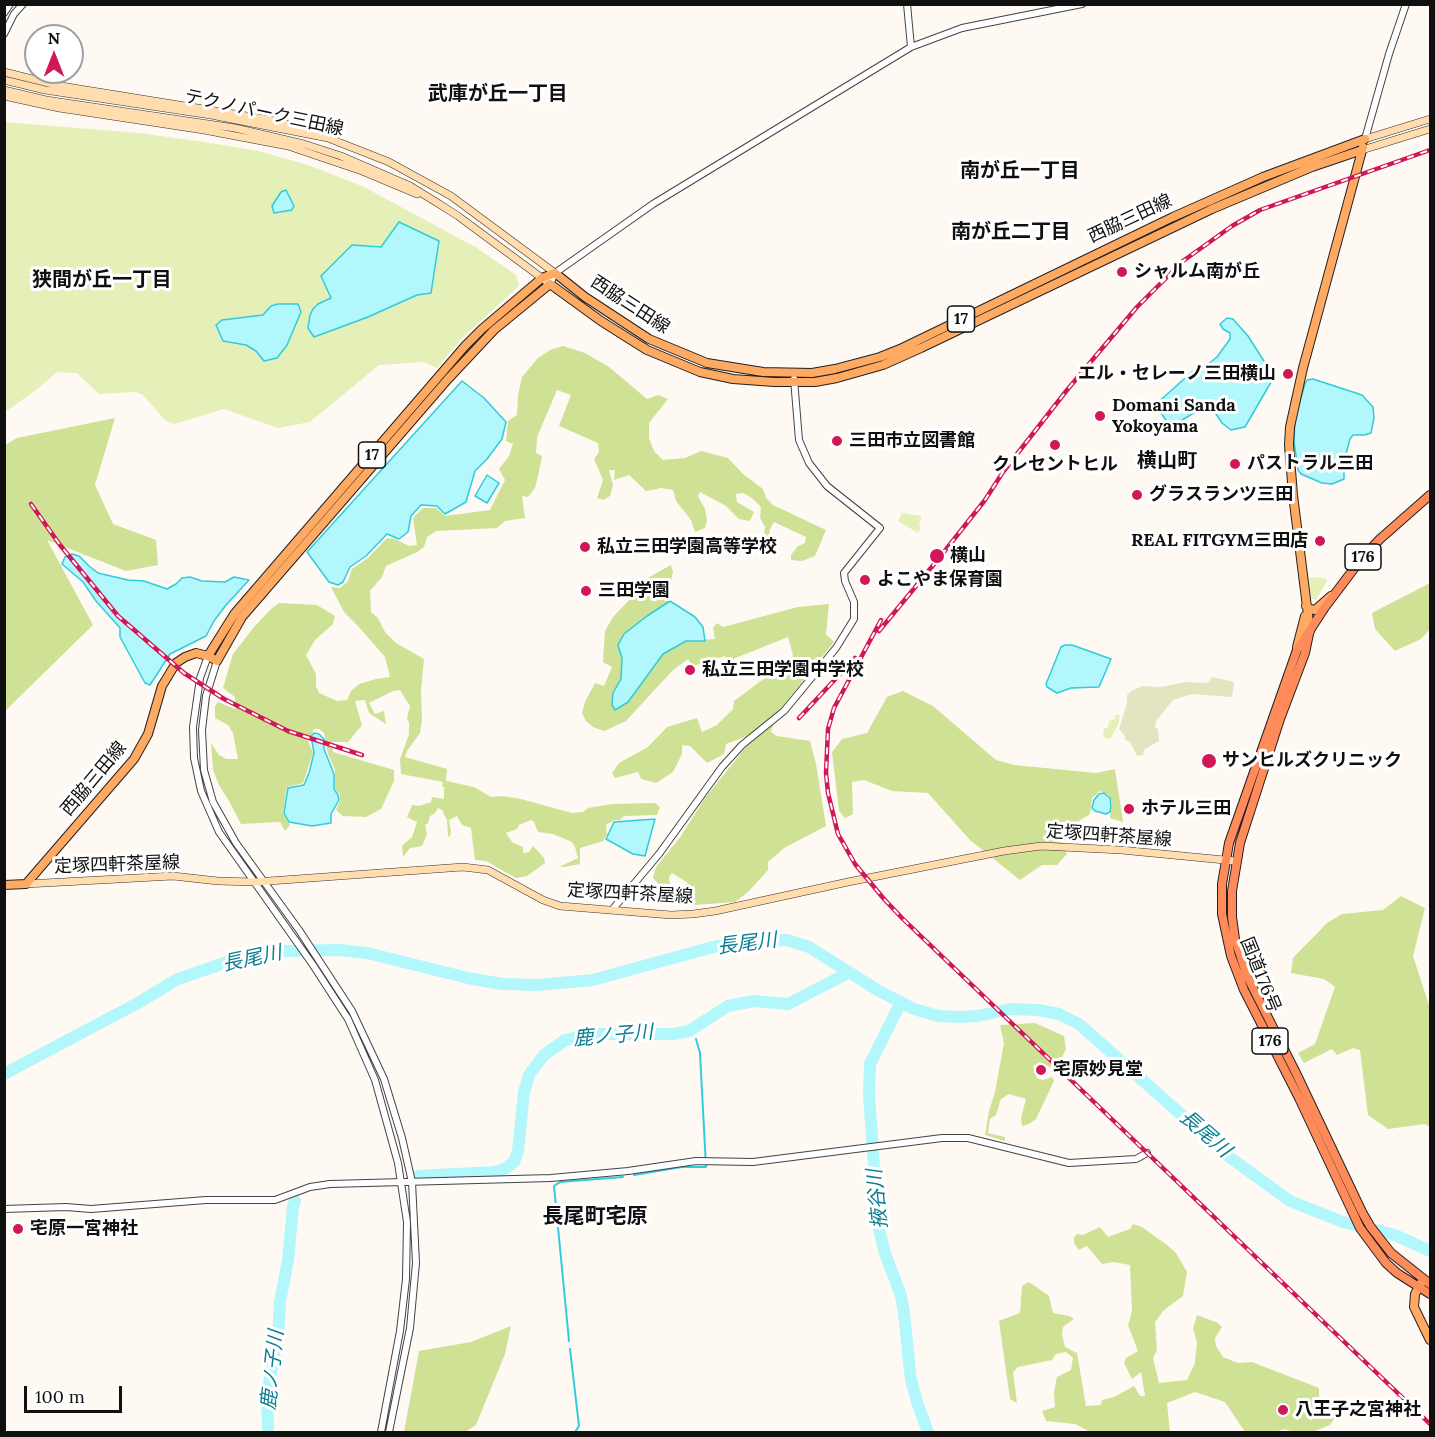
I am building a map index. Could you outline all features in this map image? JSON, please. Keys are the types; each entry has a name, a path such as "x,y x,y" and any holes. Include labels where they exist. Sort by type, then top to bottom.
{"highway":[{"name":"国道176号","path":"1424,1284 1386,1263 1371,1245 1352,1213 1299,1098 1244,990 1231,956 1222,914 1222,884 1225,860 1240,809 1297,650 1340,586 1362,558 1380,539 1431,495"},
{"name":"国道176号","path":"1310,631 1305,653 1280,719 1235,861 1232,891 1235,939 1243,967 1362,1212 1391,1253 1424,1284 1431,1294"}],"main road":[{"path":"4,72 61,86 216,109 278,121 328,138"},
{"name":"テクノパーク三田線","path":"4,80 45,90 211,116 328,138 389,162 451,196 555,273"},
{"name":"テクノパーク三田線","path":"4,90 46,100 235,128 304,144 377,170 410,186 458,216 550,284"},
{"path":"4,96 59,108 204,130 288,146 362,171 436,202"},
{"path":"1310,631 1290,464 1290,427 1303,368 1365,138 1431,119"},
{"path":"1362,150 1431,129"},
{"name":"西脇三田線","path":"555,273 625,325 672,350 707,363 737,369 794,373 835,369 880,357 1173,217 1263,177 1365,138"},
{"name":"西脇三田線","path":"550,284 622,335 672,361 700,372 733,379 794,383 837,378 884,365 1212,209 1312,167 1362,150"},
{"name":"17","path":"208,656 235,613 465,346 542,278 555,273"},
{"name":"17","path":"217,661 242,617 448,379 494,330 550,284"},
{"path":"1306,608 1318,609 1340,586"},
{"path":"1297,650 1306,608"},
{"name":"西脇三田線","path":"26,884 140,751 148,734 162,686 172,668 180,659 190,654 201,653 208,656"},
{"path":"208,656 217,661"},
{"name":"定塚四軒茶屋線","path":"26,884 173,876 255,882 472,867 493,873 552,904 670,915 715,911 848,882 1004,851 1041,846 1121,850 1235,861"},
{"path":"4,885 26,884"},
{"path":"1424,1284 1415,1294 1414,1307 1431,1340"}],"street":[{"path":"4,13 10,4"},
{"path":"4,34 14,14 23,4"},
{"path":"907,4 911,47"},
{"path":"550,284 555,273 653,204 911,47 962,27 1082,4"},
{"path":"1365,138 1406,4"},
{"path":"612,910 659,854 723,767 742,745 784,711 836,648 854,619 854,602 844,573 880,528 827,486 809,463 800,440 794,373"},
{"path":"208,656 200,678 194,707 193,745 196,775 208,809 219,832 348,1018 373,1073 392,1137 402,1183 408,1247 405,1301 381,1432"},
{"path":"217,661 206,696 201,730 202,757 207,784 228,829 331,976 352,1011 384,1079 402,1138 412,1182 416,1245 410,1328 389,1432"},
{"path":"4,1209 66,1207 91,1209 206,1200 275,1200 310,1187 330,1184 551,1179 701,1161 753,1162 942,1138 969,1137 1070,1162 1136,1159 1147,1153"}],"green space":[{"path":"5,122 139,133 204,142 259,151 311,166 364,187 477,248 516,275 519,286 463,337 437,368 424,362 379,365 310,422 278,428 224,409 174,424 165,420 143,395 136,392 99,394 77,373 57,372 5,412"},
{"path":"563,346 585,353 609,367 647,399 658,395 668,399 649,423 649,438 654,451 663,460 685,458 701,451 728,458 743,474 763,489 766,498 773,505 826,530 815,556 802,561 791,560 791,555 798,546 805,543 806,537 774,522 770,529 767,547 763,549 761,546 765,527 760,518 761,507 743,493 736,494 737,502 754,512 750,521 739,519 726,506 700,492 698,496 705,509 707,520 705,528 695,532 691,520 676,501 673,490 661,488 646,491 629,475 614,480 615,470 609,470 613,485 610,496 603,500 597,498 603,480 594,459 599,452 598,443 559,426 571,395 557,390 537,437 536,453 542,456 535,488 528,497 522,496 525,518 505,521 497,528 436,531 427,537 424,547 417,552 386,566 382,577 370,591 371,612 396,643 424,659 420,733 405,757 447,769 446,781 474,787 491,797 521,799 572,813 612,804 655,803 660,807 657,815 624,816 620,820 614,820 606,825 607,834 603,841 580,848 580,864 564,867 559,867 578,858 572,842 553,834 538,832 531,820 519,825 517,829 506,833 512,842 523,847 523,853 529,852 533,846 544,858 545,863 527,876 516,878 486,861 475,860 471,828 462,825 457,816 449,820 451,832 448,837 447,820 442,810 438,808 425,825 427,834 422,846 410,848 403,857 402,846 412,837 417,822 407,817 412,805 419,806 431,802 432,797 444,799 444,787 442,787 443,782 401,774 400,759 409,734 407,718 410,706 400,690 369,703 375,714 384,711 386,724 369,713 365,700 355,701 362,725 348,742 332,742 333,752 394,770 394,781 381,809 366,817 343,816 336,810 340,795 335,788 335,770 328,754 324,733 319,729 314,729 308,741 313,753 303,783 287,787 283,813 290,825 285,831 280,822 241,824 213,770 211,743 219,755 226,759 238,759 233,733 228,725 215,718 215,706 218,702 235,709 235,697 223,688 233,654 254,627 279,603 317,605 335,616 333,624 315,640 306,655 316,674 316,686 319,693 337,701 347,700 351,691 359,684 390,677 385,657 344,612 331,587 340,588 348,581 352,569 368,558 387,538 409,546 417,545 413,518 423,508 436,508 445,516 490,510 505,480 499,469 509,456 513,444 506,441 508,421 517,415 522,377 538,358 550,350"},
{"path":"115,418 95,485 113,524 156,540 158,565 126,571 47,540 93,625 5,711 5,445 17,438"},
{"path":"902,513 922,516 918,533 898,521"},
{"path":"671,565 673,572 668,595 670,601 647,616 618,645 622,658 621,679 613,693 628,702 663,654 686,641 715,639 713,628 717,623 723,627 798,607 829,604 826,634 834,642 777,713 771,732 777,736 810,741 826,826 784,848 768,862 768,870 748,892 735,902 682,906 678,890 688,883 672,873 669,877 670,886 668,889 663,889 653,878 656,867 681,836 705,798 746,747 745,737 726,744 724,754 707,763 690,746 682,745 682,754 673,772 656,783 641,779 638,772 615,778 612,773 619,763 648,747 667,727 697,718 702,732 717,725 733,709 734,701 762,680 789,667 793,655 788,637 728,661 725,656 693,666 688,659 673,670 626,721 604,731 593,727 582,713 595,683 604,686 612,667 603,662 605,631 613,617 644,580"},
{"path":"1319,577 1327,581 1316,600 1311,598 1309,578"},
{"path":"1430,583 1430,629 1421,639 1395,651 1375,629 1372,613"},
{"path":"1213,677 1234,682 1232,697 1192,694 1173,700 1156,721 1155,727 1158,729 1159,741 1145,749 1143,755 1137,756 1130,742 1125,740 1125,736 1119,729 1127,703 1127,695 1143,686 1160,687 1186,682 1207,683"},
{"path":"903,691 933,706 996,760 1014,765 1096,773 1115,769 1123,822 1110,818 1112,803 1109,795 1100,791 1092,798 1090,814 1061,832 1061,840 1067,854 1057,865 1042,865 1020,880 970,840 928,793 892,791 864,780 852,782 853,814 845,818 839,811 832,752 842,739 867,733 887,697"},
{"path":"1115,715 1120,715 1118,725 1110,739 1103,737 1104,728 1108,728 1109,721 1115,719"},
{"path":"1401,896 1425,908 1413,956 1430,1008 1430,1127 1425,1124 1388,1129 1368,1115 1360,1050 1353,1048 1337,1055 1332,1049 1304,1063 1298,1053 1315,1044 1335,987 1324,979 1291,973 1293,958 1327,923 1342,914 1383,910"},
{"path":"1035,1023 1064,1036 1066,1049 1056,1070 1040,1062 1033,1066 1037,1078 1043,1080 1052,1077 1054,1081 1036,1119 1022,1126 1021,1118 1026,1099 1009,1094 1001,1099 996,1115 990,1119 988,1133 1005,1137 1005,1141 985,1135 1004,1043 1000,1025"},
{"path":"1133,1224 1142,1227 1176,1253 1187,1272 1183,1296 1164,1310 1155,1322 1157,1350 1153,1358 1159,1383 1187,1380 1195,1363 1197,1342 1193,1329 1197,1315 1218,1323 1222,1327 1215,1338 1216,1346 1223,1357 1238,1363 1252,1362 1319,1388 1319,1398 1335,1417 1330,1425 1312,1432 1293,1432 1285,1429 1274,1432 1245,1432 1225,1402 1195,1392 1167,1403 1170,1432 1090,1432 1075,1424 1046,1421 1042,1411 1055,1407 1054,1392 1057,1377 1071,1370 1073,1358 1066,1352 1056,1354 1052,1360 1018,1367 1013,1372 1017,1403 1010,1399 999,1321 1020,1313 1022,1286 1029,1282 1049,1296 1053,1313 1074,1319 1063,1327 1062,1334 1065,1347 1077,1353 1086,1406 1101,1405 1102,1400 1114,1397 1134,1386 1140,1396 1145,1396 1141,1372 1132,1379 1124,1363 1126,1358 1138,1351 1128,1325 1132,1311 1130,1265 1113,1262 1102,1264 1087,1246 1079,1250 1074,1243 1074,1237 1077,1234 1083,1235 1100,1227 1108,1237 1130,1229"},
{"path":"511,1326 505,1354 476,1425 465,1432 404,1432 419,1351 471,1342"}],"water":[{"path":"286,190 294,206 292,210 274,213 272,206 281,192"},
{"path":"399,222 439,241 431,293 417,295 368,317 314,337 308,328 310,315 318,304 331,298 321,276 352,245 381,247"},
{"path":"298,304 301,312 287,345 277,358 264,361 256,351 246,345 223,341 216,325 222,320 263,315 271,306"},
{"path":"1227,318 1233,319 1248,336 1274,377 1245,427 1231,430 1222,423 1214,411 1200,409 1171,427 1155,405 1193,371 1203,368 1217,357 1230,339 1230,333 1220,324"},
{"path":"1313,379 1362,395 1373,407 1374,418 1371,433 1353,435 1344,461 1344,479 1332,484 1322,483 1301,474 1298,470 1294,441 1295,417 1305,384 1307,380"},
{"path":"462,381 484,398 506,422 502,439 475,471 466,502 445,514 437,506 421,505 411,516 408,532 399,539 387,534 366,556 350,567 343,582 338,585 329,582 307,552"},
{"path":"487,475 499,483 487,503 475,496"},
{"path":"72,554 79,556 98,573 144,581 167,589 182,578 190,577 202,581 225,582 234,577 249,580 226,605 206,636 170,654 150,685 145,683 120,637 120,628 83,582 62,564 65,557"},
{"path":"670,601 695,617 703,627 705,641 686,641 663,654 628,702 615,710 612,705 613,693 621,679 622,658 618,645 624,634"},
{"path":"1072,645 1111,659 1099,687 1071,688 1057,693 1047,687 1046,684 1061,647"},
{"path":"314,733 324,739 324,749 334,774 334,789 339,800 331,814 331,823 312,826 289,822 284,813 288,788 304,785 309,773 314,753 311,736"},
{"path":"1104,793 1110,798 1111,806 1110,812 1106,814 1092,808 1094,800 1099,794"},
{"path":"655,819 645,856 633,854 606,839 614,822"}],"waterway":[{"name":"長尾川","path":"4,1074 136,1004 178,979 239,958 281,951 340,950 367,953 468,978 502,984 538,985 593,980 713,947 787,940 809,947 879,991 914,1009 938,1016 978,1016 1010,1009 1038,1010 1059,1014 1079,1024 1228,1156 1290,1201 1343,1222 1395,1235 1430,1251"},
{"name":"鹿ノ子川","path":"417,1176 494,1172 514,1162 518,1151 524,1092 529,1075 544,1055 565,1040 594,1034 674,1034 689,1031 728,1006 754,1001 788,1004 848,973"},
{"name":"掖谷川","path":"901,1002 870,1064 869,1094 878,1225 885,1253 901,1296 911,1380 928,1432"},
{"path":"634,1175 682,1167 706,1167 700,1053 696,1039"},
{"path":"569,1341 554,1186 560,1182 623,1177"},
{"name":"鹿ノ子川","path":"268,1432 267,1393 278,1337 280,1302 295,1201"},
{"path":"570,1349 579,1426 575,1432"}],"railway":[{"path":"879,631 985,500 1003,472 1067,390 1137,307 1183,261 1232,226 1260,210 1430,150"},
{"path":"31,504 60,545 118,616 184,673 224,699 288,731 362,755"},
{"path":"881,620 834,708 828,729 826,773 828,793 838,834 855,864 902,918 1430,1424"},
{"path":"799,718 855,658"}],"place":[{"name":"シャルム南が丘","path":"1122,272"},
{"name":"エル・セレーノ三田横山","path":"1288,374"},
{"name":"Domani Sanda Yokoyama","path":"1100,416"},
{"name":"三田市立図書館","path":"837,441"},
{"name":"クレセントヒル","path":"1055,445"},
{"name":"パストラル三田","path":"1235,464"},
{"name":"グラスランツ三田","path":"1137,495"},
{"name":"REAL FITGYM三田店","path":"1320,541"},
{"name":"私立三田学園高等学校","path":"585,547"},
{"name":"横山","path":"937,556"},
{"name":"よこやま保育園","path":"865,580"},
{"name":"三田学園","path":"586,591"},
{"name":"私立三田学園中学校","path":"690,670"},
{"name":"サンヒルズクリニック","path":"1209,761"},
{"name":"ホテル三田","path":"1129,809"},
{"name":"宅原妙見堂","path":"1041,1070"},
{"name":"宅原一宮神社","path":"18,1229"},
{"name":"八王子之宮神社","path":"1283,1410"}],"district":[{"name":"武庫が丘一丁目","path":"498,94"},
{"name":"南が丘一丁目","path":"1020,171"},
{"name":"南が丘二丁目","path":"1011,232"},
{"name":"狭間が丘一丁目","path":"102,280"},
{"name":"横山町","path":"1167,461"},
{"name":"長尾町宅原","path":"595,1217"}]}
